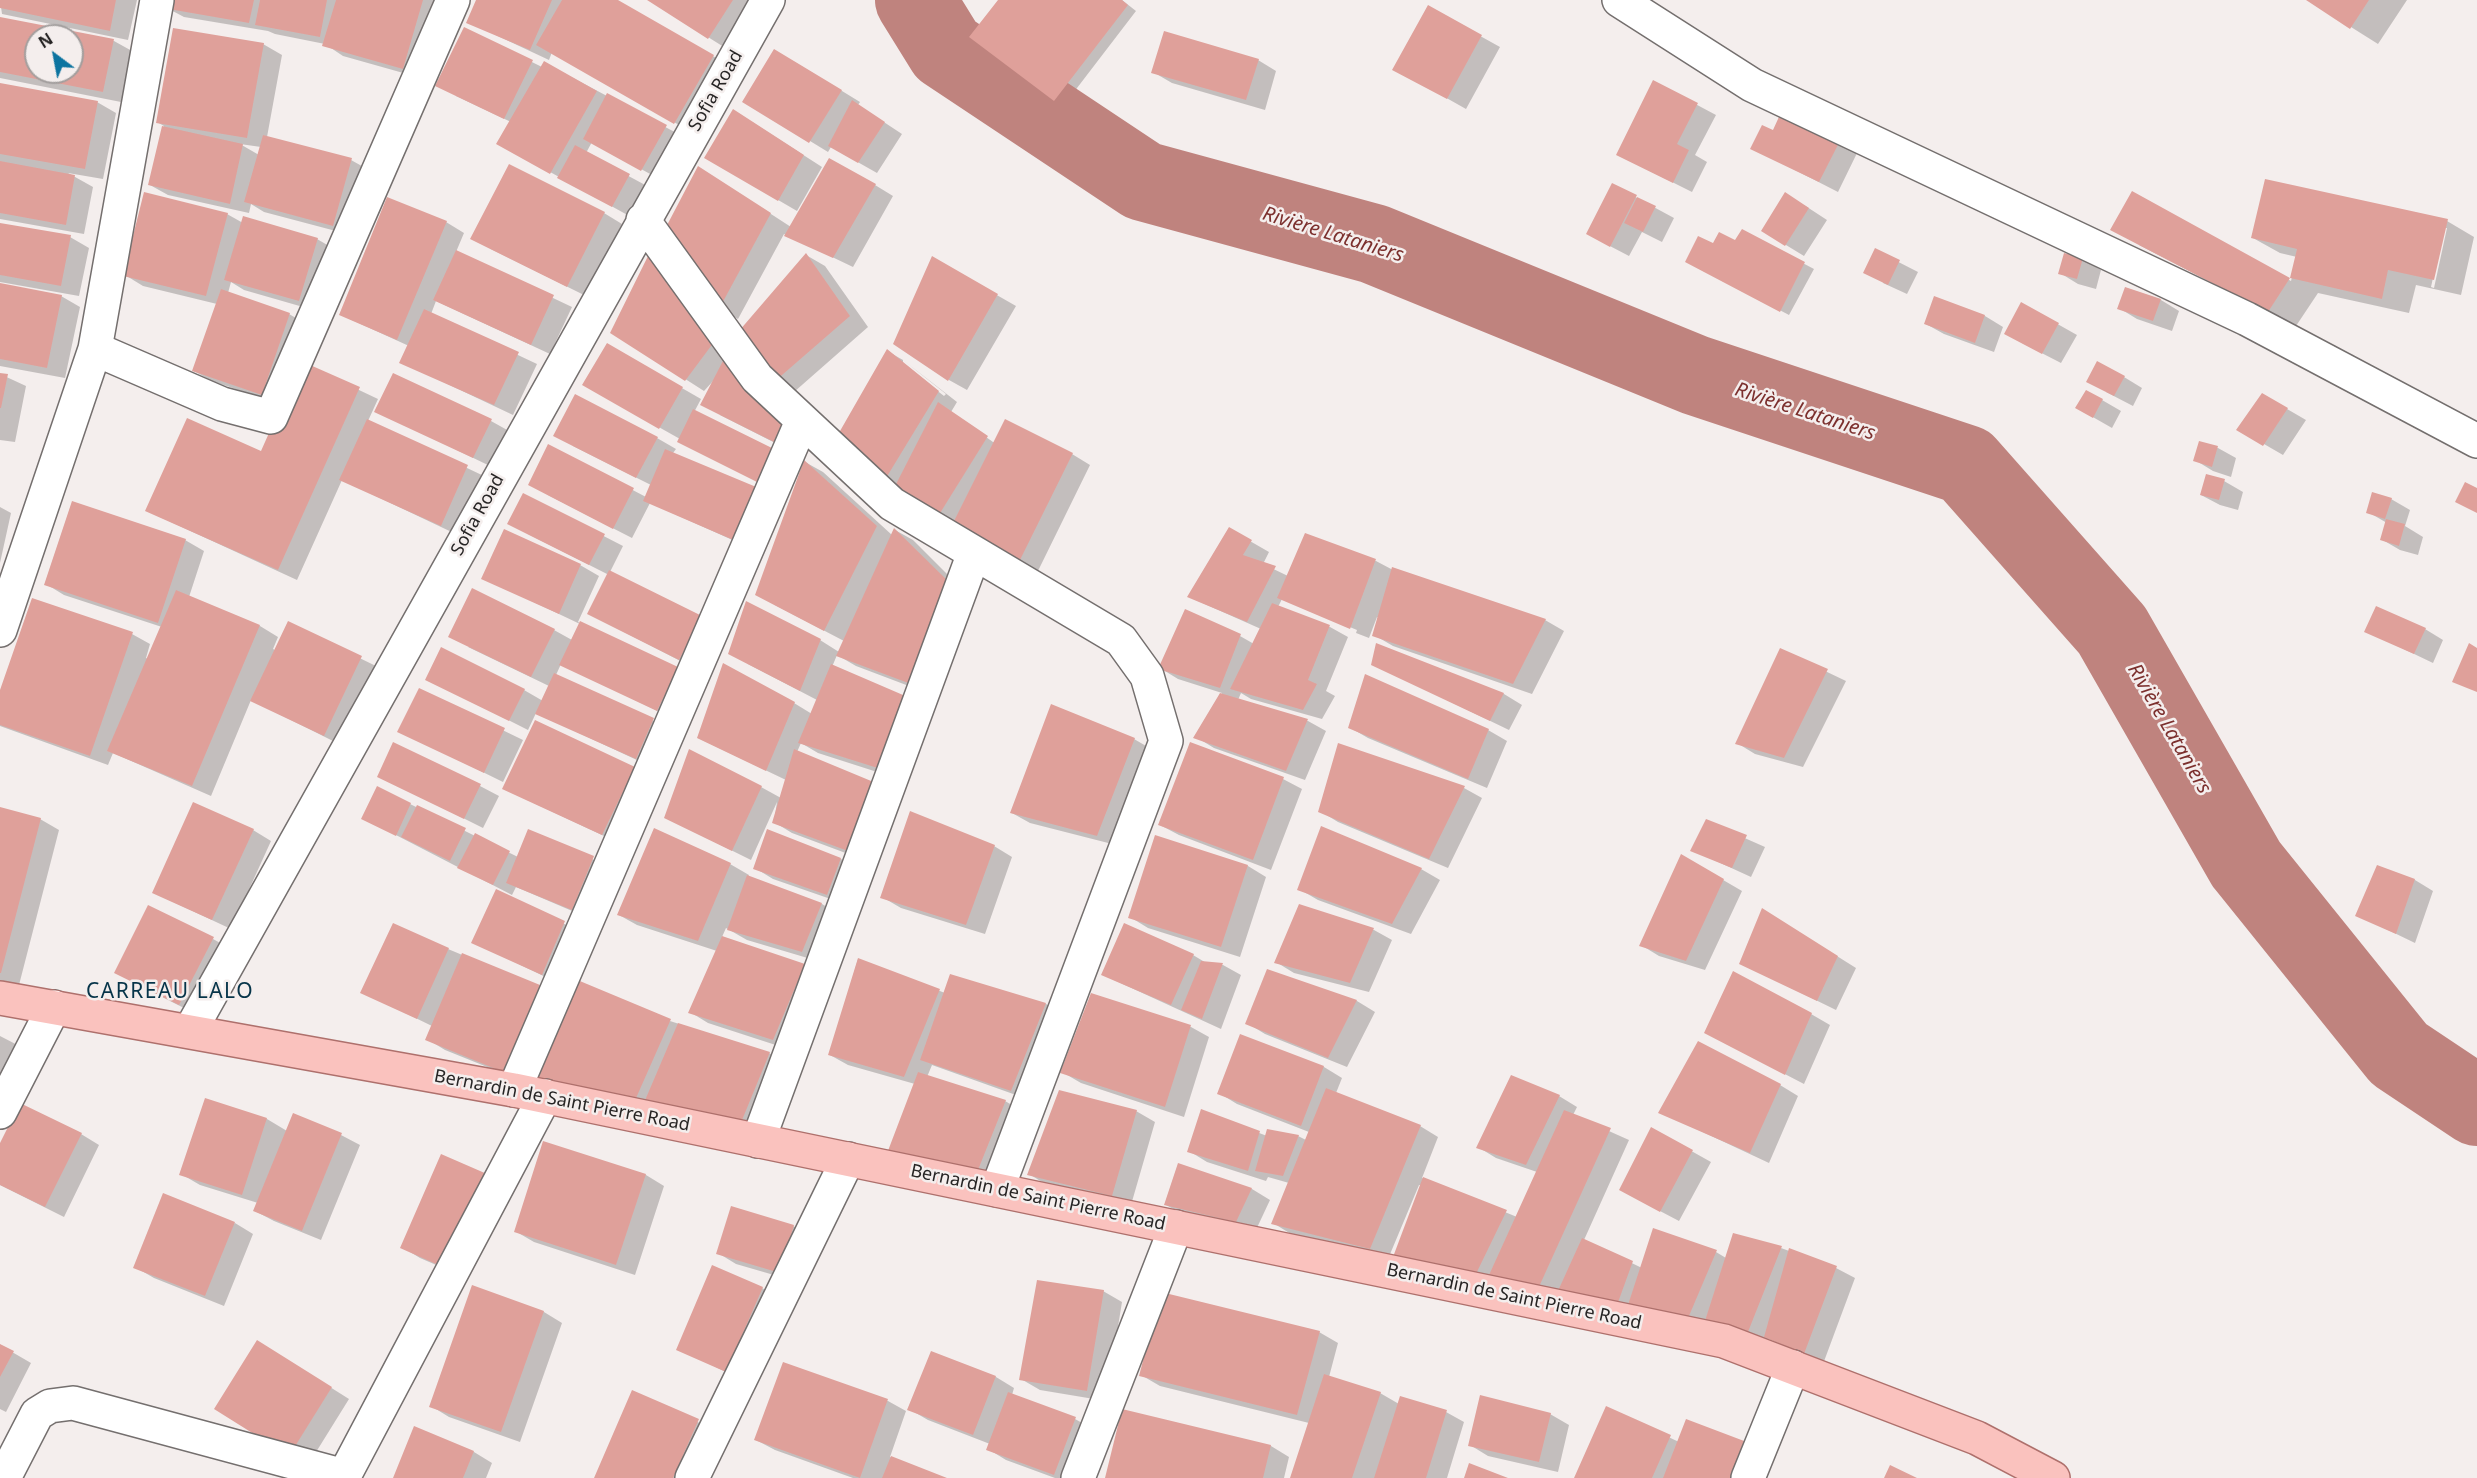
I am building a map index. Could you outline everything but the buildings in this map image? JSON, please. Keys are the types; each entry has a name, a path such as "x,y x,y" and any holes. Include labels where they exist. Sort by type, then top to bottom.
{"main road":[{"name":"Bernardin de Saint Pierre Road","path":"0,998 545,1096 1724,1341 1977,1438 2053,1478"}],"street":[{"path":"0,630 95,349 157,0"},
{"path":"95,349 222,404 271,417 453,0"},
{"name":"Sofia Road","path":"190,1031 768,0"},
{"path":"1619,0 1752,85 2247,319 2477,441"},
{"path":"644,220 756,378 892,504 1121,640 1148,676 1166,741 997,1190"},
{"path":"514,1090 802,421"},
{"path":"758,1141 974,553"},
{"path":"0,1112 54,1007"},
{"path":"4,1478 37,1414 50,1406 73,1403 344,1477 545,1096"},
{"path":"692,1478 848,1159"},
{"path":"1078,1478 1176,1227"},
{"path":"1748,1478 1793,1367"}],"waterway":[{"name":"Rivière Lataniers","path":"915,0 946,50 1143,181 1374,244 1695,375 1966,465 2112,630 2246,864 2399,1054 2477,1106"}],"district":[{"name":"CARREAU LALO","path":"170,992"}]}
